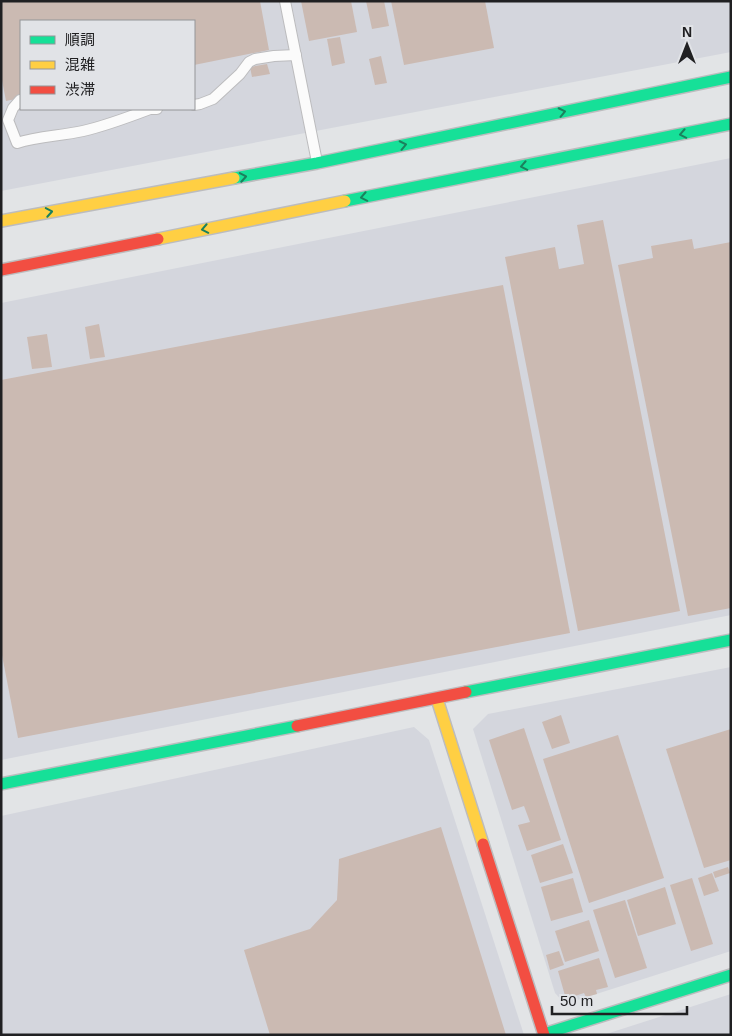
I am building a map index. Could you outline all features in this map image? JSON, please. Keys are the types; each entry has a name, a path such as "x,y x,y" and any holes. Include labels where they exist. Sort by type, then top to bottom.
{"street":[{"path":"1,221 317,163 731,77"},
{"path":"1,270 731,124"},
{"path":"1,784 731,640"},
{"path":"437,699 544,1034 731,975"}],"lane":[{"path":"285,1 317,163"},
{"path":"195,105 213,98 240,74 249,62 255,59 296,55"},
{"path":"20,100 13,108 8,120 17,143 84,131 147,110"}],"shaded area":[{"path":"1,1 731,1 731,52 1,191"},
{"path":"731,158 731,615 1,760 1,303"},
{"path":"731,667 731,951 565,1004 555,993 473,729 488,714"},
{"path":"414,727 429,740 524,1035 1,1035 1,816"},
{"path":"731,994 731,1035 603,1035"}],"building":[{"path":"1,1 260,1 269,50 195,65 195,20 20,20 20,98 6,101 1,75"},
{"path":"301,1 351,1 357,32 309,41"},
{"path":"366,1 384,1 389,26 372,29"},
{"path":"391,1 485,1 494,48 404,65"},
{"path":"340,37 345,63 332,66 327,39"},
{"path":"381,56 387,83 375,85 369,59"},
{"path":"267,64 270,74 252,77 250,67"},
{"path":"603,220 680,611 578,631 505,257 555,247 559,269 584,264 577,225"},
{"path":"692,239 694,249 731,242 731,608 688,616 618,265 653,258 651,246"},
{"path":"503,285 570,633 18,738 1,650 1,380"},
{"path":"99,324 105,357 90,359 85,327"},
{"path":"47,334 52,367 32,369 27,337"},
{"path":"561,715 570,743 552,749 542,722"},
{"path":"524,728 561,840 527,851 518,825 530,822 524,806 512,810 489,740"},
{"path":"731,729 731,860 704,868 666,749"},
{"path":"618,735 664,878 589,903 543,759"},
{"path":"441,827 506,1035 270,1035 244,950 310,929 337,900 339,859"},
{"path":"563,844 573,873 540,883 531,855"},
{"path":"728,867 730,873 715,878 713,872"},
{"path":"712,873 719,891 704,896 698,878"},
{"path":"573,878 583,912 551,921 541,887"},
{"path":"692,878 713,944 691,951 670,885"},
{"path":"665,887 676,924 638,936 627,900"},
{"path":"625,900 647,968 615,978 593,910"},
{"path":"589,920 599,951 565,962 555,931"},
{"path":"559,951 564,965 550,970 546,955"},
{"path":"599,958 608,987 596,990 597,994 586,997 584,993 566,999 558,971"}],"traffic: fast":[{"path":"234,178 317,163 731,77"},
{"path":"345,201 731,124"},
{"path":"466,692 731,640"},
{"path":"1,784 297,726"},
{"path":"544,1034 731,975"}],"traffic: slow":[{"path":"1,221 234,178"},
{"path":"158,239 345,201"},
{"path":"437,699 483,844"}],"traffic: jam":[{"path":"1,270 158,239"},
{"path":"297,726 466,692"},
{"path":"483,844 544,1035"}]}
